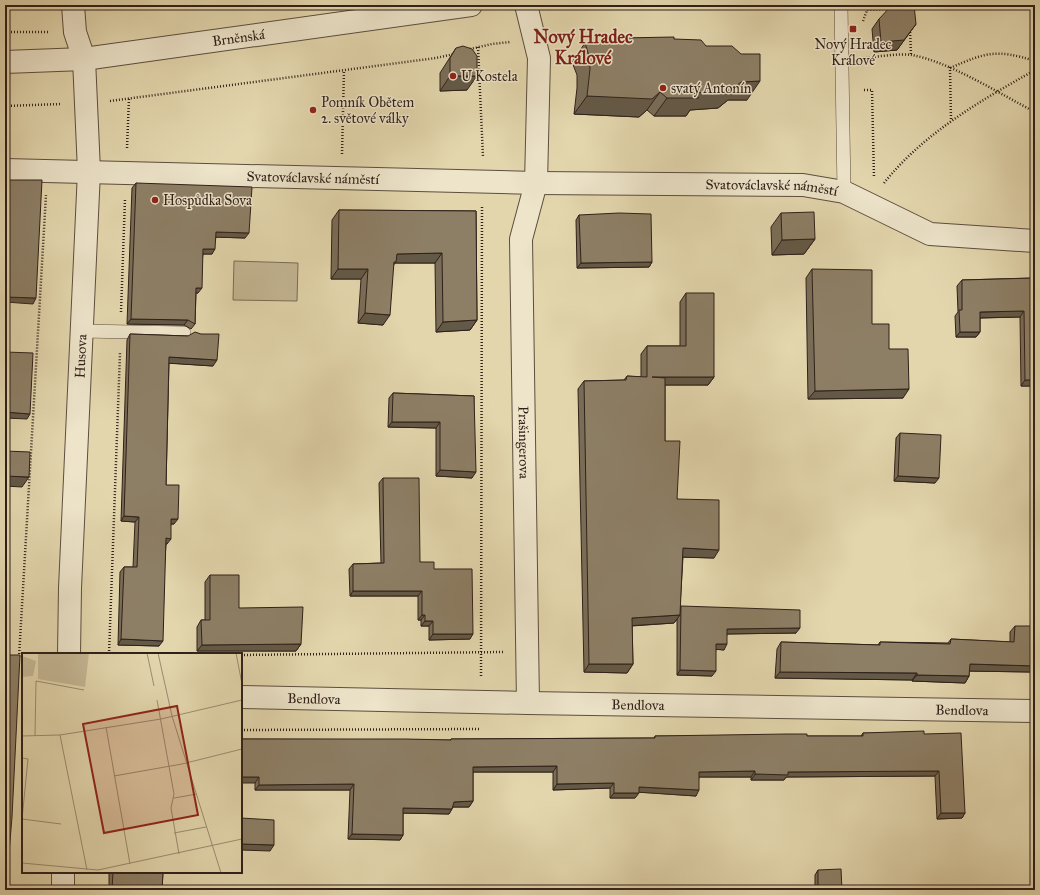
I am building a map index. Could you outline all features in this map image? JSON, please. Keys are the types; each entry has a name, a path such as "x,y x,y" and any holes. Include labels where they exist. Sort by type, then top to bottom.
{"street":[{"name":"Husova","path":"69,653 70,588 88,176 84,59 75,32 73,5"},
{"name":"Brněnská","path":"5,62 84,59 471,5"},
{"path":"526,5 539,58 536,183"},
{"name":"Svatováclavské náměstí","path":"5,170 88,176 126,172 536,183 802,185 844,192"},
{"name":"Prašingerova","path":"528,703 521,239 536,183"},
{"path":"844,192 871,200 930,234 1035,241"},
{"name":"Bendlova","path":"242,696 528,703 1035,711"},
{"path":"63,873 63,890"}],"lane":[{"name":"Svatováclavské náměstí","path":"841,5 844,192"},
{"path":"5,180 47,181 88,176"},
{"path":"82,331 184,333"}],"path":[{"path":"909,5 909,8 952,5"},
{"path":"863,23 867,10 895,9"},
{"path":"909,24 911,55"},
{"path":"5,32 75,32"},
{"path":"464,51 492,44 535,41 566,36"},
{"path":"478,47 484,182"},
{"path":"862,51 862,65"},
{"path":"950,68 974,57 996,52 1010,53 1035,60"},
{"path":"5,106 86,104 436,58 457,53"},
{"path":"862,58 911,55 950,68 1035,112"},
{"path":"950,68 952,120"},
{"path":"342,178 344,70"},
{"path":"871,200 903,160 952,120 996,92 1035,70"},
{"path":"864,84 864,91 872,90 871,200"},
{"path":"109,653 129,98"},
{"path":"19,657 47,181"},
{"path":"481,702 482,205"},
{"path":"242,655 527,651"}],"shaded area":[{"path":"234,261 298,263 297,301 233,300"}],"building":[{"path":"892,5 914,5 916,24 904,40 881,42 879,19"},
{"path":"674,37 674,39 701,40 706,46 732,46 741,54 760,54 760,81 741,82 731,90 694,93 699,98 667,98 660,92 652,99 587,96 590,69 589,56 585,43 620,42 621,38"},
{"path":"463,46 472,49 477,56 477,76 450,76 450,58 456,48"},
{"path":"5,180 42,180 36,298 5,297"},
{"path":"136,183 252,187 249,233 216,232 215,249 203,249 202,288 196,288 195,324 188,320 131,319"},
{"path":"339,210 476,211 477,320 443,322 442,253 397,254 396,262 394,262 390,315 365,313 368,269 338,269"},
{"path":"814,212 815,239 782,240 781,213"},
{"path":"619,213 651,214 652,262 581,263 579,215"},
{"path":"812,269 872,270 872,324 889,324 889,349 908,349 909,389 815,391"},
{"path":"1035,278 1035,380 1025,380 1024,311 980,312 980,332 960,332 959,310 962,310 962,280"},
{"path":"686,293 714,293 714,377 652,377 665,378 665,441 680,441 677,499 719,500 719,550 683,548 680,615 632,618 633,664 589,664 584,381 626,380 627,376 647,377 647,346 686,346"},
{"path":"195,332 201,334 219,334 217,360 169,357 166,485 179,485 178,519 171,519 171,539 166,538 163,641 121,639 124,567 137,567 139,517 124,516 130,334 188,336"},
{"path":"5,352 33,353 30,414 5,412"},
{"path":"393,393 474,396 476,472 440,470 440,422 392,422"},
{"path":"900,433 941,435 939,478 898,476"},
{"path":"5,451 30,452 29,477 5,476"},
{"path":"383,478 419,478 420,562 434,562 434,569 472,569 473,634 433,634 433,621 425,621 425,615 422,615 422,591 353,591 353,564 384,563"},
{"path":"210,575 239,575 239,608 303,607 301,644 202,645 201,620 210,620"},
{"path":"5,599 6,599 5,622"},
{"path":"681,606 800,610 800,628 727,629 727,644 716,644 716,671 680,670"},
{"path":"1015,626 1035,626 1035,666 970,664 969,676 917,675 917,673 780,672 781,642 880,645 880,642 950,644 951,639 1014,642"},
{"path":"5,655 20,655 12,817 6,890 5,890"},
{"path":"924,731 924,734 961,733 965,813 941,813 939,771 788,772 788,775 755,774 755,771 699,772 699,790 639,787 639,793 614,793 614,783 557,784 557,766 473,767 473,801 454,802 452,809 403,808 403,835 352,834 354,784 259,785 259,777 242,777 242,739 451,740 655,738 655,736 787,734 807,734 807,736 863,736 863,733"},
{"path":"242,818 274,820 274,845 242,844"},
{"path":"841,869 842,890 818,890 818,870"},
{"path":"113,873 163,873 162,890 112,890"}],"place":[{"name":"Nový Hradec Králové","path":"853,29"},
{"name":"U Kostela","path":"453,76"},
{"name":"svatý Antonín","path":"663,88"},
{"name":"Pomník Obětem 2. světové války","path":"313,110"},
{"name":"Hospůdka Sova","path":"155,200"}],"district":[{"name":"Nový Hradec Králové","path":"583,47"}]}
